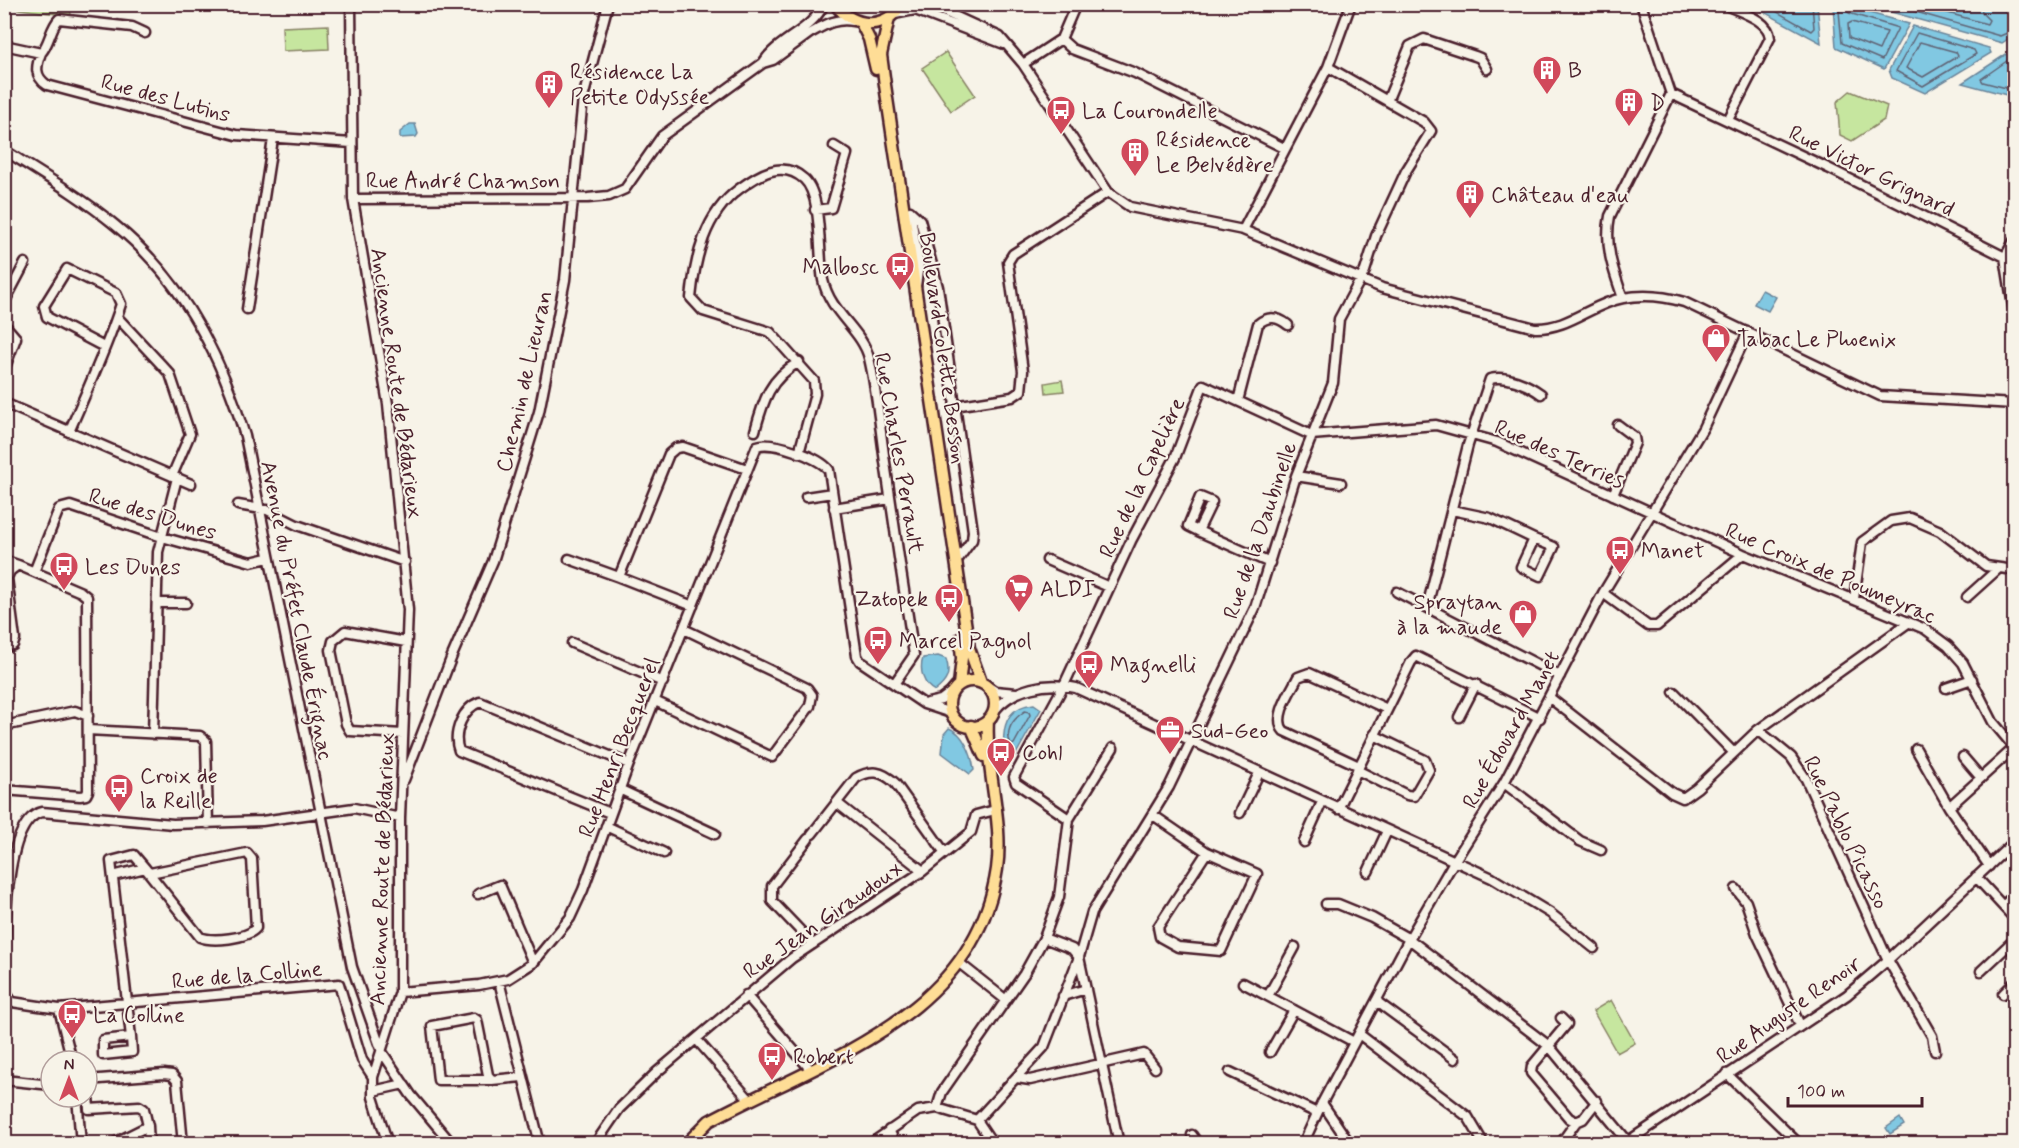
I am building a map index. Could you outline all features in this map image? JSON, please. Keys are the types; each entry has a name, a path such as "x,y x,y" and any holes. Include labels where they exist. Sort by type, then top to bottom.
{"main road":[{"path":"835,4 857,22 881,23 892,16 902,4"},
{"name":"Boulevard Colette Besson","path":"892,16 881,56 969,648 984,684"},
{"name":"Boulevard Colette Besson","path":"857,22 874,56 910,295 962,650 956,688"},
{"path":"687,1143 709,1121 866,1042 908,1015 933,992 958,962 983,915 995,878 998,849 988,765 994,698 984,684 966,682 956,688 949,701 951,713 959,722 971,726 991,716"},
{"path":"971,726 988,765"}],"street":[{"name":"Ancienne Route de Bédarieux","path":"351,4 353,198 388,404 408,610 400,818 400,992 373,1077"},
{"name":"Chemin de Lieuran","path":"403,783 472,604 493,561 536,423 563,291 571,235 572,197 583,98 608,4"},
{"path":"763,63 768,55 807,26 824,4"},
{"path":"928,4 990,30 1007,46 1023,64 1108,192 1130,207 1243,230 1359,279 1430,303 1535,328 1555,327 1623,298 1649,295 1684,302 1880,396 2014,404"},
{"path":"1023,64 1061,39 1076,4"},
{"path":"1243,230 1328,67 1351,4"},
{"path":"1623,298 1608,251 1607,232 1610,216 1671,94 1641,4"},
{"path":"1724,4 1764,24 1770,31 1770,38 1728,120"},
{"path":"892,16 915,10 1007,46"},
{"path":"4,45 41,52 47,46 55,22 59,19 132,27 145,33"},
{"path":"763,63 773,60 830,22 841,19 857,22"},
{"path":"1061,39 1072,49 1135,73 1284,148"},
{"path":"1328,67 1388,99 1410,46 1416,41 1424,39 1475,56 1480,58 1487,69"},
{"name":"Rue des Lutins","path":"41,52 36,70 40,80 47,84 236,135 352,143"},
{"name":"Rue André Chamson","path":"353,198 609,196 626,189 662,136 763,63"},
{"name":"Rue Victor Grignard","path":"1671,94 2005,257"},
{"name":"Rue de la Daubinelle","path":"977,1119 1044,1047 1079,957 1092,912 1153,815 1191,742 1255,608 1296,476 1333,382 1339,319 1406,171 1431,131 1424,122 1388,99"},
{"path":"247,309 273,139"},
{"path":"815,210 831,208 847,154 834,146"},
{"name":"Avenue du Préfet Claude Érignac","path":"4,150 116,225 157,266 188,305 213,349 234,400 245,436 352,967 381,1052 452,1143"},
{"name":"Rue Charles Perrault","path":"799,453 815,394 814,381 770,333 703,311 692,298 693,283 704,235 717,211 735,192 755,177 780,169 794,172 806,180 814,198 827,293 835,310 868,356 914,655 894,684"},
{"path":"954,406 1012,397 1021,391 1023,371 1008,262 1013,254 1108,192"},
{"path":"902,202 920,220 932,272 938,287 973,531 972,540 956,562"},
{"path":"910,211 919,265 915,290"},
{"path":"2014,241 2005,257 2014,313"},
{"path":"4,303 25,263"},
{"path":"919,265 932,272"},
{"path":"69,432 117,317 121,304 116,293 67,269 44,306 47,317 104,347"},
{"path":"117,317 173,380 190,434 174,477 158,552 153,734"},
{"path":"1288,325 1274,317 1258,324 1238,401 1311,435"},
{"path":"4,324 16,338 4,370"},
{"name":"Rue Édouard Manet","path":"1303,1143 1409,939 1504,783 1540,718 1603,593 1703,428 1748,333"},
{"path":"755,431 766,393 777,378 799,362"},
{"path":"1427,607 1490,379 1498,377 1527,385 1541,394"},
{"name":"Rue de la Capelière","path":"1069,819 1016,783 1014,777 1064,685 1109,586 1175,458 1203,385 1238,401"},
{"path":"4,403 191,484"},
{"name":"Rue des Terries","path":"1311,435 1436,425 1527,454 1652,512"},
{"path":"1613,495 1635,443 1634,437 1618,425"},
{"name":"Rue Henri Becquerel","path":"400,992 499,981 519,974 533,963 570,918 583,890 619,789 752,454 762,444 799,453"},
{"path":"619,577 669,454 676,448 683,447 747,469"},
{"path":"799,453 822,461 829,470 857,656 860,661 924,704 951,713"},
{"path":"1296,476 1341,483"},
{"path":"806,497 832,493"},
{"path":"834,508 890,499"},
{"path":"238,504 267,510 297,525 405,562"},
{"name":"Rue des Dunes","path":"34,573 59,509 70,506 162,537 251,561 268,558"},
{"path":"1452,510 1490,518 1554,547 1540,576 1521,567 1534,538"},
{"name":"Rue Croix de Poumeyrac","path":"1652,512 1743,554 1925,629 1948,646 1963,663 1993,722 2014,748"},
{"path":"1854,599 1862,542 1891,520 1899,518 1926,523 1986,566 2014,570"},
{"path":"1198,531 1270,563"},
{"path":"1603,593 1648,626 1657,626 1743,554"},
{"path":"569,559 693,606"},
{"path":"4,560 81,592 87,597 88,716 86,795 4,790"},
{"path":"1047,560 1109,586"},
{"path":"4,648 13,645 15,639 7,578 10,571 18,565"},
{"path":"1967,597 1998,569"},
{"path":"1397,592 1560,676"},
{"path":"158,603 186,603"},
{"path":"1550,698 1672,793 1683,798 1697,788 1758,730 1908,623"},
{"path":"655,701 772,757 810,706 812,695 807,688 684,629"},
{"path":"403,734 350,732 346,724 331,650 333,641 345,631 406,642"},
{"path":"572,642 663,682"},
{"path":"1338,809 1416,656 1540,718"},
{"path":"1374,735 1425,760 1429,770 1414,796 1407,795 1284,731 1280,726 1279,718 1298,677 1309,673 1387,709"},
{"path":"1946,688 1972,679"},
{"path":"984,684 995,691 1016,693"},
{"path":"1459,717 1476,684"},
{"path":"991,716 1000,703 1016,693 1040,687 1064,685 1511,888 1594,948"},
{"path":"924,704 941,700 956,688"},
{"path":"1674,692 1734,753"},
{"path":"610,813 459,751 456,744 462,717 470,706 480,702 629,764"},
{"path":"4,726 75,711 88,716"},
{"path":"88,730 200,736 206,741 208,824 262,821 354,808 400,818"},
{"name":"Rue Pablo Picasso","path":"1758,730 1791,757 1806,778 1888,960 1932,1036 1935,1050"},
{"path":"937,1107 942,1092 1024,974 1044,938 1059,897 1069,819 1113,748"},
{"path":"1949,807 2014,748"},
{"path":"1916,749 1949,807 1989,866"},
{"path":"1963,757 1981,777"},
{"path":"813,944 772,902 772,886 856,778 865,773 876,772 887,775 945,853"},
{"path":"1240,813 1259,773"},
{"path":"1504,783 1580,841 1601,850"},
{"path":"619,789 715,834"},
{"path":"837,802 923,871"},
{"path":"1304,842 1323,802"},
{"name":"Rue Jean Giraudoux","path":"595,1143 619,1109 657,1072 697,1040 746,995 813,944 923,871 970,832 976,815 995,810"},
{"name":"Rue de la Colline","path":"208,824 163,823 51,811 34,813 21,831 10,874 6,993 12,1002 59,1009 339,984 362,1060 373,1077"},
{"path":"1153,815 1207,852 1257,874 1221,951 1178,947 1160,937 1158,927 1207,852"},
{"path":"606,826 664,853"},
{"path":"1368,872 1387,831"},
{"name":"Rue Auguste Renoir","path":"1628,1143 1847,995 1888,960 2014,842"},
{"path":"113,876 148,870 247,853 252,859 256,928 247,935 211,939 200,937 148,870 135,855 111,861 131,1038"},
{"path":"1976,877 2014,918"},
{"path":"478,894 500,885 533,963"},
{"path":"1736,890 1746,902 1757,934 1800,1025"},
{"path":"2003,906 2014,895"},
{"path":"1326,904 1338,903 1372,918 1409,939 1549,1046 1597,1101 1628,1143"},
{"path":"1044,938 1072,949 1079,957 1119,1143"},
{"path":"1981,971 2014,940"},
{"path":"1268,996 1294,947"},
{"path":"958,962 1006,1000"},
{"path":"499,981 540,1143"},
{"path":"1243,983 1294,1010 1356,1038 1468,1117 1484,1143"},
{"path":"2003,994 2014,983"},
{"path":"1063,996 1086,989"},
{"path":"746,995 810,1069"},
{"path":"1376,1001 1455,1059"},
{"path":"59,1009 69,1049"},
{"path":"1270,1052 1294,1010"},
{"path":"492,1080 486,1071 477,1020 474,1018 432,1026 438,1080 492,1080 522,1077"},
{"path":"1561,1018 1567,1024 1532,1066 1531,1073 1569,1118 1576,1122"},
{"path":"697,1040 749,1099"},
{"path":"1017,1078 1030,1080 1144,1054 1155,1068"},
{"path":"1230,1072 1317,1113"},
{"path":"1727,1074 1796,1142"},
{"path":"149,1143 144,1109 139,1106 89,1109 87,1080 172,1075 177,1081 183,1143"},
{"path":"373,1077 373,1091 379,1119 388,1143"},
{"path":"4,1080 39,1084"},
{"path":"373,1091 404,1084"},
{"path":"1561,1143 1576,1122 1583,1119 1597,1101"},
{"path":"1322,1103 1350,1143"},
{"path":"870,1143 918,1111 937,1107 977,1119 993,1143"},
{"path":"78,1109 81,1143"},
{"path":"112,1143 148,1126"},
{"path":"890,1130 896,1143"},
{"path":"1192,1135 1198,1143"}],"green space":[{"path":"5,4 70,5 71,16 5,7"},
{"path":"328,25 329,49 283,51 282,27"},
{"path":"946,52 975,95 951,111 922,68"},
{"path":"1850,91 1887,106 1884,120 1852,141 1840,135 1837,102"},
{"path":"1062,380 1064,391 1046,393 1045,383"},
{"path":"1611,1000 1635,1043 1617,1053 1593,1011"}],"water":[{"path":"1755,4 1817,5 1821,43 1753,6"},
{"path":"1833,5 1841,5 1909,24 1884,69 1836,47"},
{"path":"1866,5 1984,5 2014,13 2014,35 2002,43"},
{"path":"1913,26 1989,48 1991,53 1925,93 1892,78 1889,70"},
{"path":"2014,49 2014,97 1962,83"},
{"path":"410,124 415,124 418,134 416,137 400,138 400,132"},
{"path":"1762,290 1776,297 1768,311 1754,304"},
{"path":"938,656 946,659 948,673 945,681 935,691 925,681 922,663 923,658"},
{"path":"1034,704 1041,709 1015,756 1009,758 1004,753 1007,720 1017,709"},
{"path":"949,728 959,735 966,745 974,770 970,774 942,753 944,734"},
{"path":"1900,1118 1904,1125 1890,1134 1886,1128"}],"place":[{"name":"B","path":"1547,96"},
{"name":"Résidence La Petite Odyssée","path":"549,110"},
{"name":"D","path":"1629,128"},
{"name":"La Courondelle","path":"1061,136"},
{"name":"Résidence Le Belvédère","path":"1135,178"},
{"name":"Château d'eau","path":"1470,220"},
{"name":"Malbosc","path":"900,292"},
{"name":"Tabac Le Phoenix","path":"1716,364"},
{"name":"Manet","path":"1620,576"},
{"name":"Les Dunes","path":"64,592"},
{"name":"ALDI","path":"1019,614"},
{"name":"Zatopek","path":"949,624"},
{"name":"Spraytan à la maude","path":"1523,640"},
{"name":"Marcel Pagnol","path":"878,666"},
{"name":"Magnelli","path":"1089,690"},
{"name":"Sud-Geo","path":"1170,756"},
{"name":"Cohl","path":"1001,778"},
{"name":"Croix de la Reille","path":"119,814"},
{"name":"La Colline","path":"72,1040"},
{"name":"Robert","path":"772,1082"}]}
